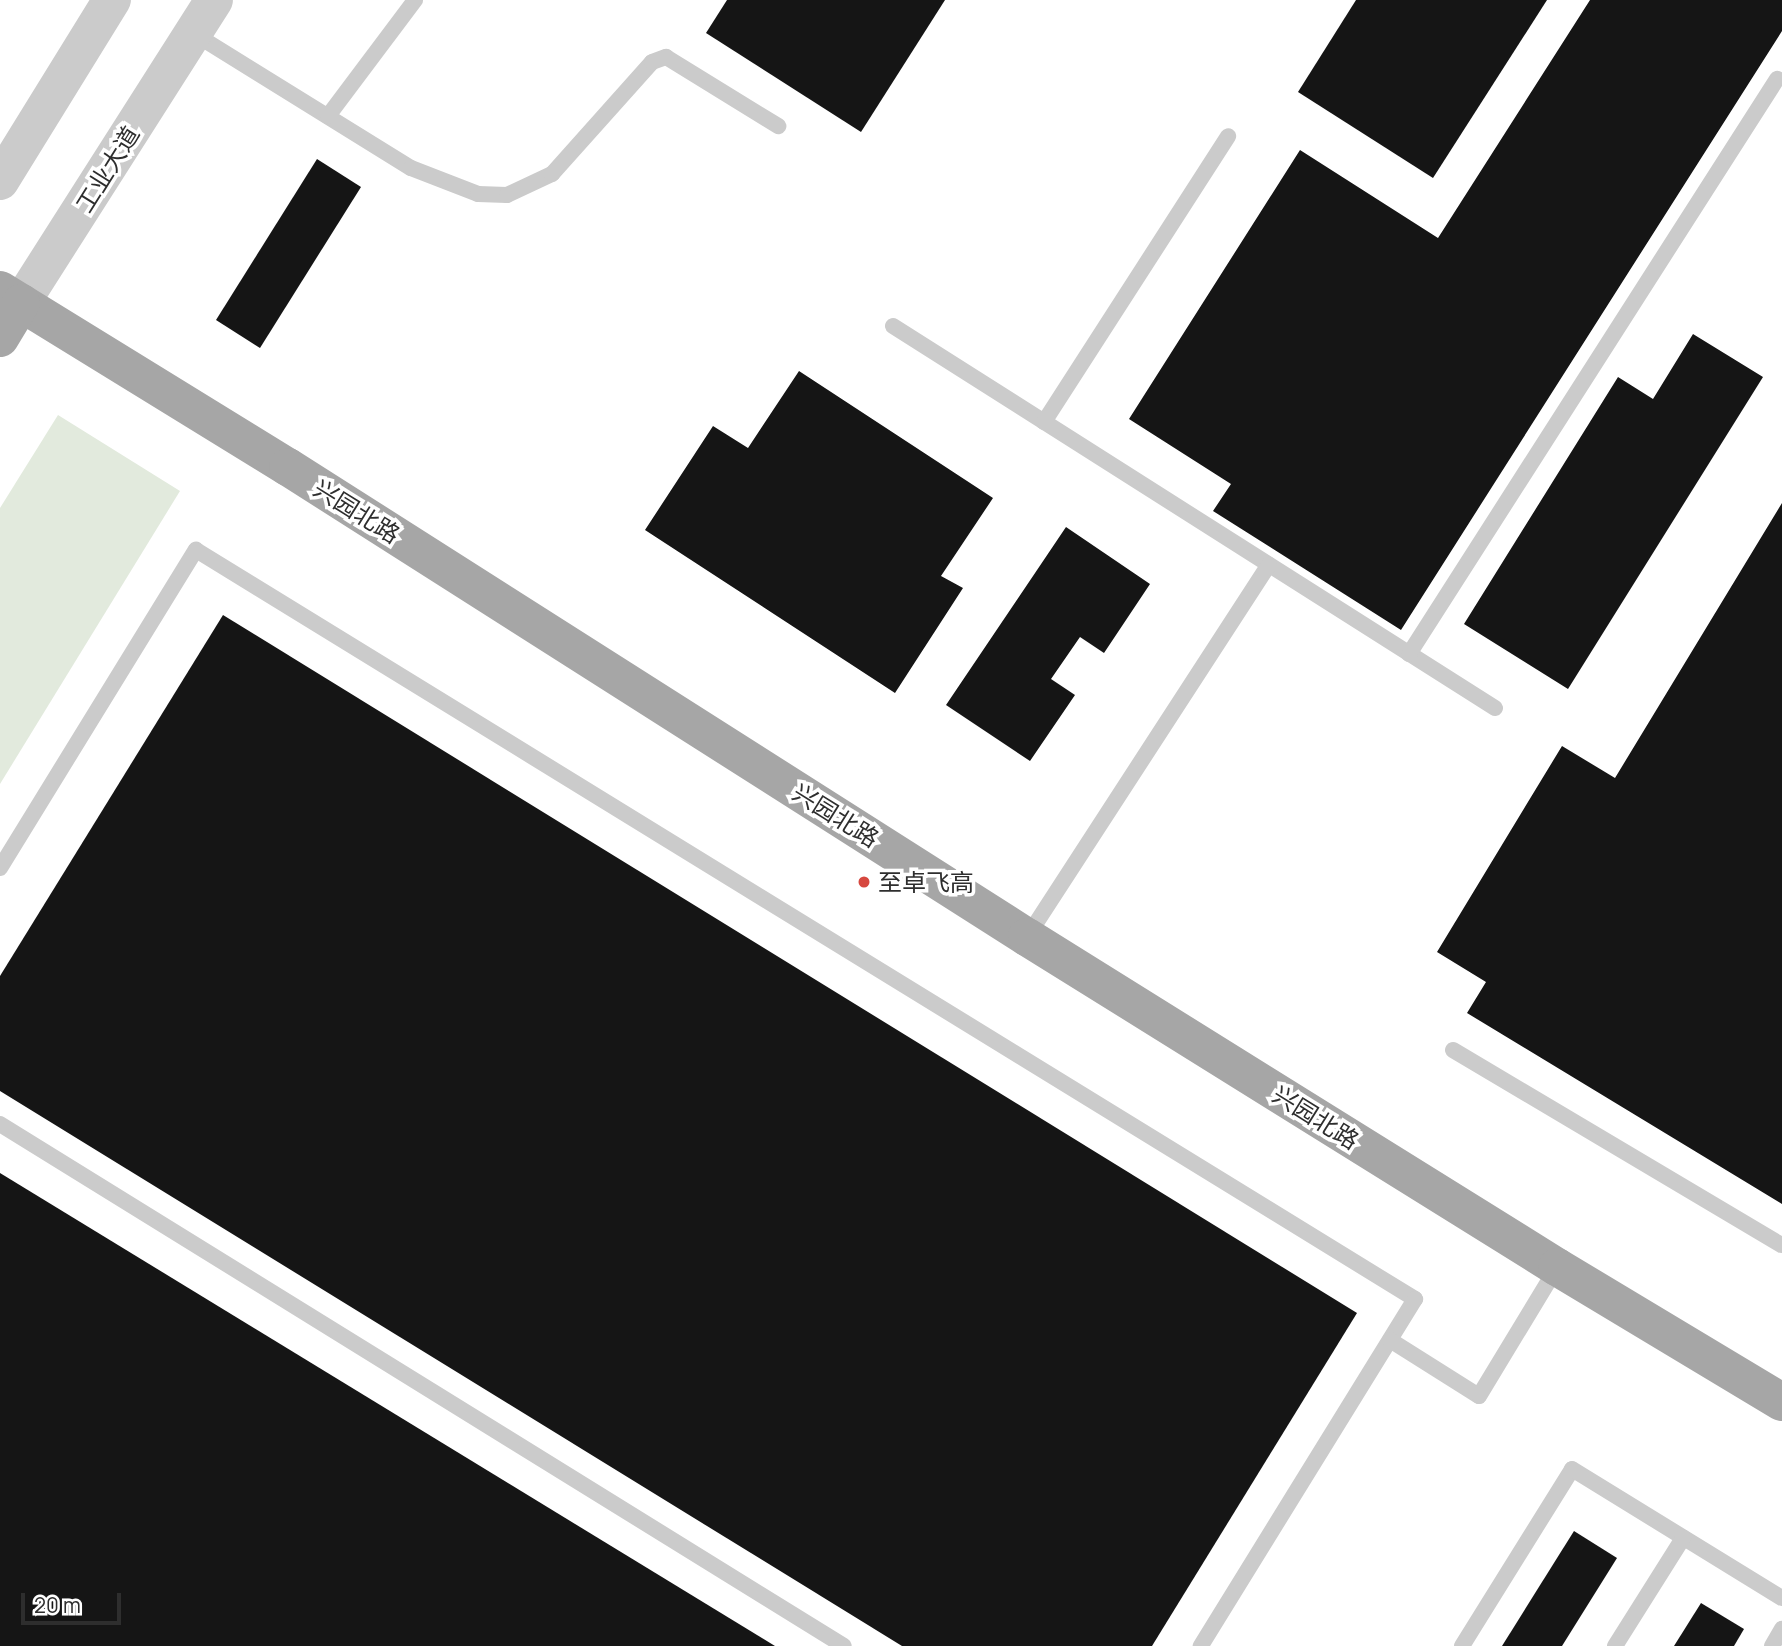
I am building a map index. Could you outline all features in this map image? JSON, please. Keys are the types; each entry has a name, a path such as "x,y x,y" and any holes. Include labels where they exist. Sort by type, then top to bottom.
{"main road":[{"name":"工业大道","path":"0,338 11,296"},
{"name":"兴园北路","path":"11,296 288,467 1027,937 1557,1267 1782,1402"}],"street":[{"path":"0,181 112,0"},
{"name":"工业大道","path":"11,296 214,0"}],"lane":[{"path":"328,116 415,0"},
{"path":"192,33 411,168 451,186 478,194 507,195 552,174 652,62 666,57 778,126"},
{"path":"1409,654 1777,79"},
{"path":"1044,422 1228,136"},
{"path":"893,326 1495,709"},
{"path":"0,867 196,550 1415,1299 1201,1646"},
{"path":"1027,937 1269,565"},
{"path":"1453,1050 1782,1245"},
{"path":"0,1124 844,1646"},
{"path":"1390,1340 1479,1396 1557,1267"},
{"path":"1462,1646 1572,1469 1782,1598"},
{"path":"1615,1646 1683,1538"},
{"path":"1772,1646 1782,1629"}],"shaded area":[{"path":"58,415 180,491 0,784 0,508"}],"building":[{"path":"727,0 945,0 861,132 706,33"},
{"path":"1356,0 1547,0 1433,178 1298,92"},
{"path":"1590,0 1782,0 1782,31 1401,630 1213,511 1231,484 1129,419 1300,150 1438,238"},
{"path":"317,159 361,187 260,348 216,320"},
{"path":"1693,334 1763,377 1568,689 1464,624 1618,377 1653,399"},
{"path":"799,371 993,498 941,576 963,588 895,693 645,530 713,426 748,448"},
{"path":"1782,503 1782,1204 1467,1013 1486,982 1437,952 1562,746 1615,778"},
{"path":"1066,527 1150,584 1104,653 1080,637 1051,679 1075,695 1030,761 946,705"},
{"path":"223,615 1357,1313 1152,1646 902,1646 0,1091 0,976"},
{"path":"0,1173 775,1646 0,1646"},
{"path":"1574,1531 1617,1558 1562,1646 1502,1646"},
{"path":"1701,1603 1744,1629 1734,1646 1674,1646"}],"place":[{"name":"至卓飞高","path":"864,882"}]}
